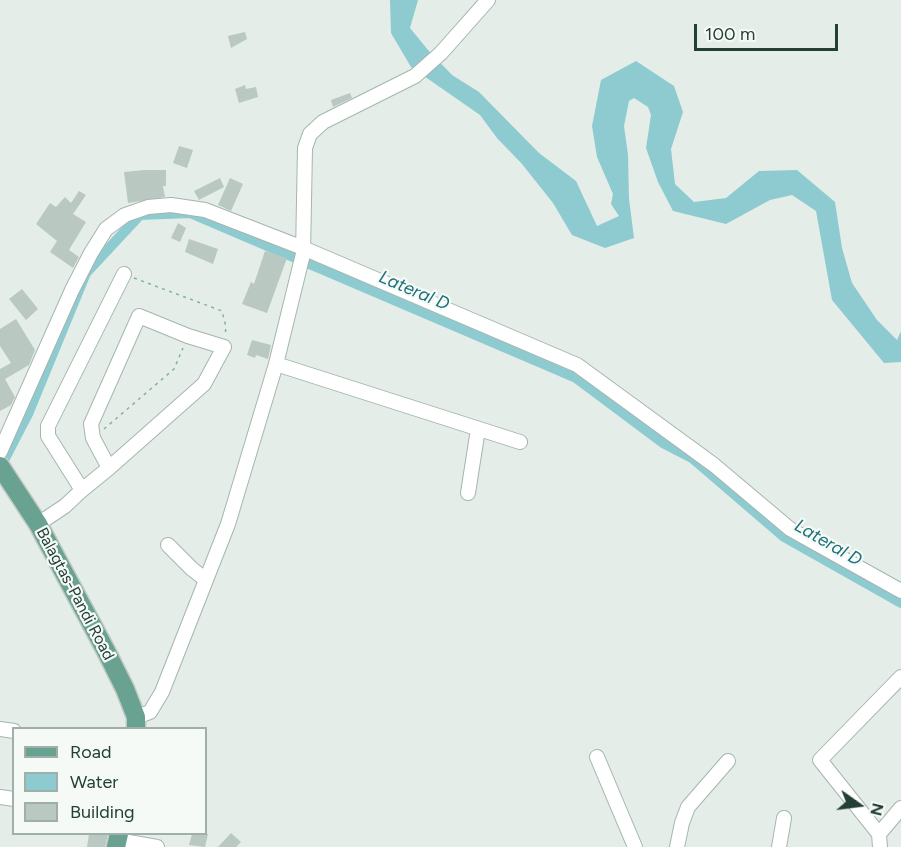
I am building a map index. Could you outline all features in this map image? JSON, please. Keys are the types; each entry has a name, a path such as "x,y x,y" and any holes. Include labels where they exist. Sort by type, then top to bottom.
{"main road":[{"name":"Balagtas-Pandi Road","path":"2,469 38,524 110,659 125,688 136,723"}],"street":[{"path":"136,723 150,712 162,692 228,524 276,364 302,256 305,148 310,134 322,122 416,76 441,53 488,0"},
{"path":"0,452 72,290 106,230 125,215 148,207 171,205 205,210 302,256 577,365 714,465 790,529 901,591"},
{"path":"82,490 48,436 48,426 124,274"},
{"path":"38,524 65,506 82,490 109,468 204,384 224,347 188,336 140,316 91,424 93,438 109,468"},
{"path":"276,364 520,442"},
{"path":"468,493 478,429"},
{"path":"168,545 206,580"},
{"path":"901,677 820,760 880,841 901,808"},
{"path":"597,757 635,847"},
{"path":"677,847 681,823 688,807 728,761"},
{"path":"779,847 784,818"},
{"path":"117,840 157,847"}],"path":[{"path":"124,274 222,311 226,327 224,347"},
{"path":"93,438 174,369 188,336"}],"water":[{"path":"390,0 418,0 410,28 452,75 479,92 539,153 576,181 597,226 619,216 611,204 613,194 597,157 592,126 601,80 636,61 674,86 683,112 671,149 675,184 694,202 726,198 759,171 797,170 835,202 842,248 852,283 877,320 897,340 901,331 901,362 884,363 832,300 816,211 792,195 770,200 726,224 673,211 658,182 646,148 651,115 648,107 634,98 629,101 624,126 634,238 605,248 572,235 553,203 480,115 411,67 391,33"}],"building":[{"path":"245,32 247,39 231,48 228,36"},
{"path":"245,85 246,89 256,87 258,97 239,103 235,89"},
{"path":"350,93 352,98 333,107 331,100"},
{"path":"179,146 193,150 187,168 173,163"},
{"path":"166,170 166,186 163,186 165,197 128,203 124,172"},
{"path":"220,178 224,187 199,200 194,191"},
{"path":"230,178 243,184 231,211 218,205"},
{"path":"79,191 86,195 73,214 86,222 69,250 79,257 73,268 50,252 57,241 36,224 50,203 56,207 65,197 71,203"},
{"path":"178,223 186,228 180,242 171,238"},
{"path":"189,239 218,249 213,264 185,252"},
{"path":"265,251 287,258 267,313 242,304 251,282 254,284"},
{"path":"22,289 38,309 26,320 9,299"},
{"path":"16,319 35,350 29,365 5,379 15,397 11,405 0,411 0,369 11,363 0,346 0,329"},
{"path":"252,340 271,345 268,359 247,355"},
{"path":"231,833 241,842 236,847 218,847"},
{"path":"208,834 205,847 189,845 192,835"},
{"path":"89,835 108,835 105,847 87,847"}],"waterway":[{"name":"Lateral D","path":"0,468 28,414 86,273 140,215 190,213 576,378 663,443 692,458 784,537 901,603"}]}
